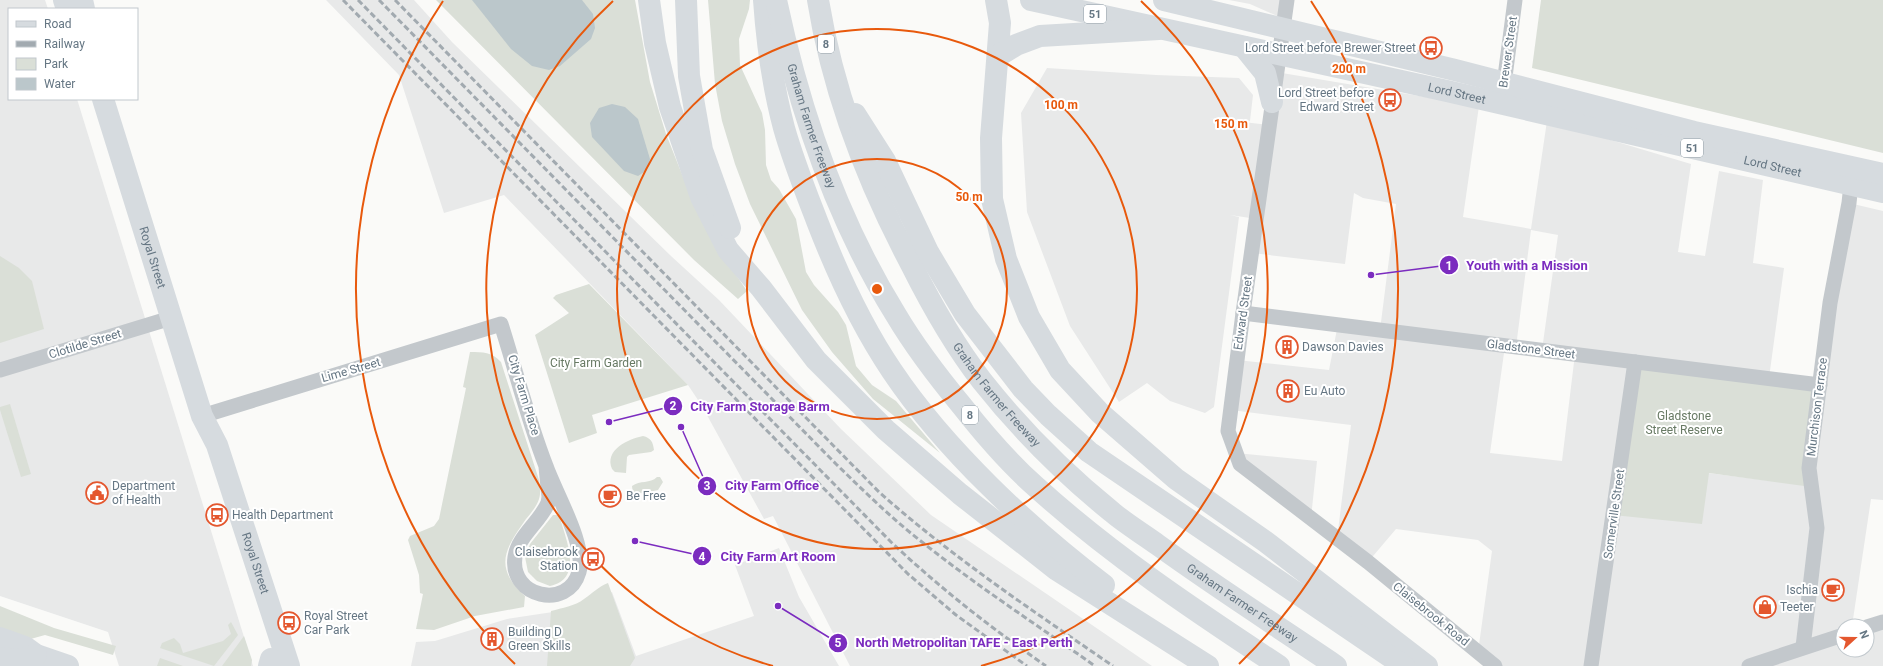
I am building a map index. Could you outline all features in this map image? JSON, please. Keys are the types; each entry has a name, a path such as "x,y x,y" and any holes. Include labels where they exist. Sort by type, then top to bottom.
{"main road":[{"path":"649,0 655,43 670,107 701,198 728,250 761,288 816,360 886,430 960,494 1057,570 1209,666"},
{"path":"686,0 689,76 702,150 728,224 761,288"},
{"path":"764,0 766,34 775,82 784,128 795,160 833,262 872,339 892,372 965,461 1019,513 1068,557 1209,666"},
{"name":"Graham Farmer Freeway","path":"776,0 804,107 839,202 862,253 896,315 935,372 982,431 1033,485 1096,538 1182,602 1279,666"},
{"name":"Graham Farmer Freeway","path":"818,0 824,37 838,88 862,162 894,233 928,299 981,379 1018,424 1052,459 1112,512 1185,565 1336,666"},
{"path":"996,0 1000,23 991,138 992,199 1006,259 1029,317 1060,370 1100,413 1176,479 1266,542 1427,666"},
{"name":"Lord Street","path":"1031,0 1278,54 1503,93"},
{"name":"Lord Street","path":"1164,0 1283,28 1503,93 1852,177 1883,192"},
{"path":"998,56 1016,45 1040,36 1159,29"},
{"path":"1244,47 1265,73 1272,102"},
{"path":"838,88 885,161 928,252 965,314 1002,363 1048,415 1089,452 1404,666"},
{"name":"Royal Street","path":"103,100 202,416 216,445 276,664"},
{"name":"Lord Street","path":"1852,177 1883,174"},
{"path":"0,638 25,647 15,660"},
{"path":"15,660 68,666"}],"street":[{"name":"Edward Street","path":"1287,0 1278,54 1228,431 1240,464 1368,562"},
{"name":"Brewer Street","path":"1503,93 1515,0"},
{"name":"Murchison Terrace","path":"1803,647 1817,528 1810,468 1830,303 1852,177"},
{"name":"Gladstone Street","path":"1243,312 1820,385"},
{"name":"Clotilde Street","path":"0,370 171,318"},
{"name":"Lime Street","path":"202,416 501,324"},
{"name":"City Farm Place","path":"501,324 546,467 570,524 581,561 579,573 574,583 560,593 550,596 538,595 524,587 514,566 517,550 548,503 549,497 546,467"},
{"name":"Somerville Street","path":"1591,666 1636,362"},
{"name":"Claisebrook Road","path":"1368,562 1495,666"},
{"path":"1749,666 1768,663 1803,647 1835,637"}],"shaded area":[{"path":"0,0 45,0 48,8 8,8 8,100 77,100 253,666 119,666 108,632 0,596"},
{"path":"326,0 414,0 452,42 671,256 719,300 841,429 931,515 1152,666 850,666 773,516 764,519 702,406 688,385 504,195 444,213 399,75"},
{"path":"1229,0 1287,0 1284,19 1250,4"},
{"path":"1047,68 1156,75 1239,78 1253,95 1250,121 1209,118 1269,125 1276,72 1479,106 1463,217 1531,229 1547,121 1691,164 1678,252 1705,256 1719,171 1763,180 1753,263 1784,268 1769,378 1708,473 1812,486 1849,203 1883,211 1883,500 1871,499 1853,618 1835,618 1835,658 1875,658 1875,624 1883,622 1883,666 1495,666 1478,652 1492,551 1478,540 1396,529 1368,562 1337,539 1351,425 1231,410 1237,360 1329,370 1338,324 1380,330 1396,204 1363,198 1354,193 1345,264 1252,253 1257,219 1230,215 1239,217 1214,407 1205,413 1170,401 1147,383 1119,402 1070,326 1027,212 1021,113","holes":["1531,230 1558,235 1542,350 1575,354 1562,461 1490,453 1505,346 1516,347"]},
{"path":"1236,453 1317,461 1311,518"},
{"path":"779,548 799,597 839,666 411,666 416,642 435,641 507,619 566,610 612,592 636,656 754,616 735,565"}],"green space":[{"path":"436,0 635,0 650,82 666,134 691,197 715,244 747,291 738,299 694,260"},
{"path":"708,0 750,0 749,9 739,39 740,65 762,113 765,130 766,165 771,180 779,189 796,219 806,272 814,285 838,312 846,325 856,366 872,385 896,401 940,453 873,399 832,352 802,310 750,204 735,164 722,121 715,84"},
{"path":"1541,0 1883,0 1883,153 1532,68"},
{"path":"0,256 19,268 32,281 44,329 0,343"},
{"name":"City Farm Garden","path":"589,284 688,385 592,415 597,433 569,443 535,335 569,313 553,298 556,295"},
{"path":"470,352 487,353 494,356 501,362 539,480 540,497 538,502 512,540 506,558 506,567 509,576 515,586 525,596 524,607 475,616 434,630 416,629 423,594 420,593 419,575 408,540 410,536 434,526 439,519 466,388 463,387"},
{"name":"Gladstone Street Reserve","path":"1635,362 1820,385 1812,487 1709,473 1702,524 1613,515"},
{"path":"10,404 31,474 21,477 0,410 0,407"},
{"path":"643,436 651,441 654,450 651,452 629,455 627,457 626,473 615,472 612,469 610,462 614,451 624,443"},
{"path":"657,477 660,477 663,482 658,490 649,492 644,491 639,495 633,495 632,486 638,483 651,481"},
{"path":"553,515 557,515 560,518 568,547 570,567 567,576 560,582 550,586 537,581 528,572 525,557 530,544"},
{"path":"608,583 635,658 630,666 547,666 551,611 577,603 601,586"},
{"path":"0,606 54,628 116,646 113,655 45,635 27,640 0,632"},
{"path":"231,622 238,635 214,666 160,648 162,643 174,638 180,644 183,653 223,641 231,634 228,625"},
{"path":"244,636 252,660 251,666 222,666"},
{"path":"160,658 183,666 157,666"}],"water":[{"path":"472,0 582,0 593,14 595,28 591,39 560,66 549,70 532,66 511,49"},
{"path":"612,104 625,107 638,119 650,159 647,170 638,176 624,171 592,137 590,123 599,108"}],"railway":[{"path":"343,0 908,574 956,615 1027,666"},
{"path":"358,0 891,542 966,607 1046,666"},
{"path":"379,0 836,464 878,504 911,533 964,574 1095,666"},
{"path":"395,0 879,492 964,561 1113,666"}],"place":[{"name":"Lord Street before Brewer Street","path":"1431,48"},
{"name":"Lord Street before Edward Street","path":"1390,100"},
{"name":"Youth with a Mission","path":"1371,275"},
{"name":"Dawson Davies","path":"1287,347"},
{"name":"Eu Auto","path":"1288,391"},
{"name":"City Farm Storage Barm","path":"609,422"},
{"name":"City Farm Office","path":"681,427"},
{"name":"Department of Health","path":"97,493"},
{"name":"Be Free","path":"610,496"},
{"name":"Health Department","path":"217,515"},
{"name":"City Farm Art Room","path":"635,541"},
{"name":"Claisebrook Station","path":"593,559"},
{"name":"Ischia","path":"1833,590"},
{"name":"North Metropolitan TAFE - East Perth","path":"778,606"},
{"name":"Teeter","path":"1765,607"},
{"name":"Royal Street Car Park","path":"289,623"},
{"name":"Building D Green Skills","path":"492,639"}]}
